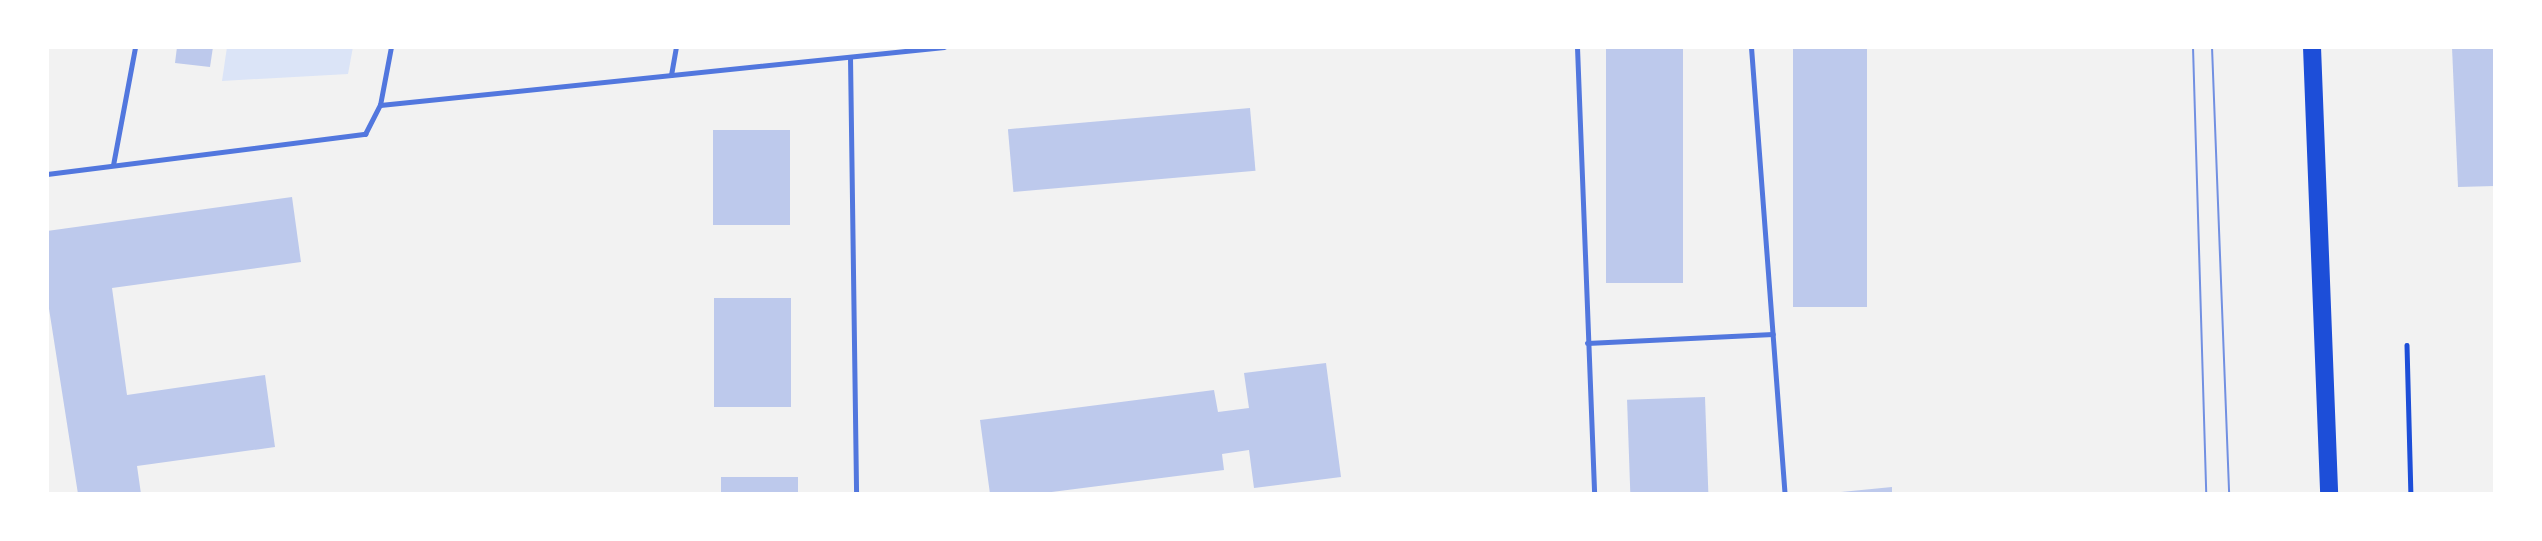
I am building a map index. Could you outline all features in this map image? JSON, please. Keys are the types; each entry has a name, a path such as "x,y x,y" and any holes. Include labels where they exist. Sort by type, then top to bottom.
{"main road":[{"path":"2312,47 2329,494"}],"lane":[{"path":"113,165 135,47"},
{"path":"47,174 365,134 380,105 391,47"},
{"path":"671,75 676,47"},
{"path":"380,105 944,47"},
{"path":"1577,47 1594,494"},
{"path":"1751,47 1785,494"},
{"path":"850,57 856,494"},
{"path":"1587,343 1773,334"}],"path":[{"path":"2406,345 2411,494"}],"shaded area":[{"path":"227,47 353,47 348,74 222,81"}],"building":[{"path":"177,47 213,47 210,67 175,63"},
{"path":"1606,47 1683,47 1683,283 1606,283"},
{"path":"1793,47 1867,47 1867,307 1793,307"},
{"path":"2452,47 2495,47 2495,186 2458,187"},
{"path":"1250,108 1255,171 1013,192 1008,129"},
{"path":"713,130 790,130 790,225 713,225"},
{"path":"292,197 301,262 112,288 127,395 265,375 275,447 137,466 141,494 78,494 47,296 47,231"},
{"path":"714,298 791,298 791,407 714,407"},
{"path":"1326,363 1341,477 1254,488 1249,450 1222,454 1224,470 1036,494 990,494 980,420 1214,390 1218,412 1249,408 1244,373"},
{"path":"1705,397 1708,494 1630,494 1627,400"},
{"path":"721,477 798,477 798,494 721,494"},
{"path":"1892,487 1892,494 1841,494 1841,492"}],"tram line":[{"path":"2193,47 2206,494"},
{"path":"2212,47 2229,494"}]}
